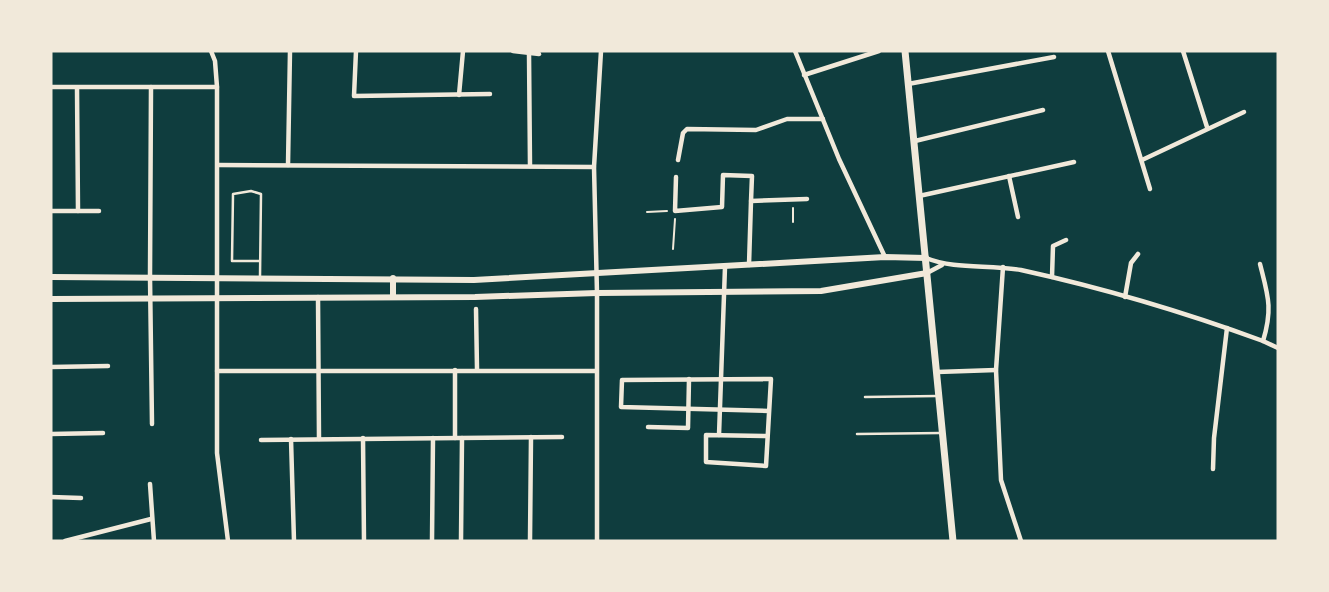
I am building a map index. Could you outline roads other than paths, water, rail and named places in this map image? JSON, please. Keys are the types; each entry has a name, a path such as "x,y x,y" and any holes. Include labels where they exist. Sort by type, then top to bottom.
{"main road":[{"path":"905,51 953,541"}],"street":[{"path":"211,51 215,61 217,87 217,453 228,541"},
{"path":"288,165 290,51"},
{"path":"356,51 354,96 490,94"},
{"path":"458,95 463,51"},
{"path":"513,51 539,54"},
{"path":"597,541 597,274 594,167 601,51"},
{"path":"795,51 803,75 885,257"},
{"path":"803,75 879,51"},
{"path":"1108,51 1150,189"},
{"path":"1183,51 1207,127"},
{"path":"529,53 530,166"},
{"path":"908,84 1054,57"},
{"path":"51,87 217,87"},
{"path":"77,88 78,211"},
{"path":"150,88 149,277 152,424"},
{"path":"914,141 1043,110"},
{"path":"1142,160 1244,111"},
{"path":"678,160 682,133 687,129 756,130 787,119 823,119"},
{"path":"919,196 1074,162"},
{"path":"218,165 594,167"},
{"path":"676,177 675,211 722,207 723,175 752,176 748,265"},
{"path":"1009,176 1018,217"},
{"path":"751,201 807,199"},
{"path":"51,211 99,211"},
{"path":"1052,277 1054,246 1066,240"},
{"path":"1125,297 1131,263 1138,254"},
{"path":"51,277 216,276 474,280 885,257 926,258 942,265 1003,267 1052,277 1161,306 1278,348"},
{"path":"901,258 903,276"},
{"path":"1260,264 1269,300 1270,317 1263,341"},
{"path":"51,299 821,291 927,273 942,265"},
{"path":"719,435 725,267"},
{"path":"1003,267 996,370 1001,480 1021,541"},
{"path":"393,278 393,297"},
{"path":"318,296 318,439"},
{"path":"476,310 477,369"},
{"path":"1213,469 1227,328"},
{"path":"51,367 108,366"},
{"path":"455,370 455,438"},
{"path":"935,372 996,370"},
{"path":"217,371 596,371"},
{"path":"648,427 688,428 689,379"},
{"path":"767,436 706,435 706,462 765,466 769,411 771,379 622,380 621,407 769,411"},
{"path":"51,434 103,433"},
{"path":"530,541 531,437"},
{"path":"363,438 364,541"},
{"path":"432,541 433,438"},
{"path":"461,541 462,438"},
{"path":"261,440 562,438"},
{"path":"291,439 294,541"},
{"path":"150,484 154,541"},
{"path":"51,498 81,498"},
{"path":"65,541 151,519"}],"lane":[{"path":"259,261 232,261 233,194 251,191 261,194 260,277"},
{"path":"865,397 937,396"},
{"path":"857,434 941,433"}]}
